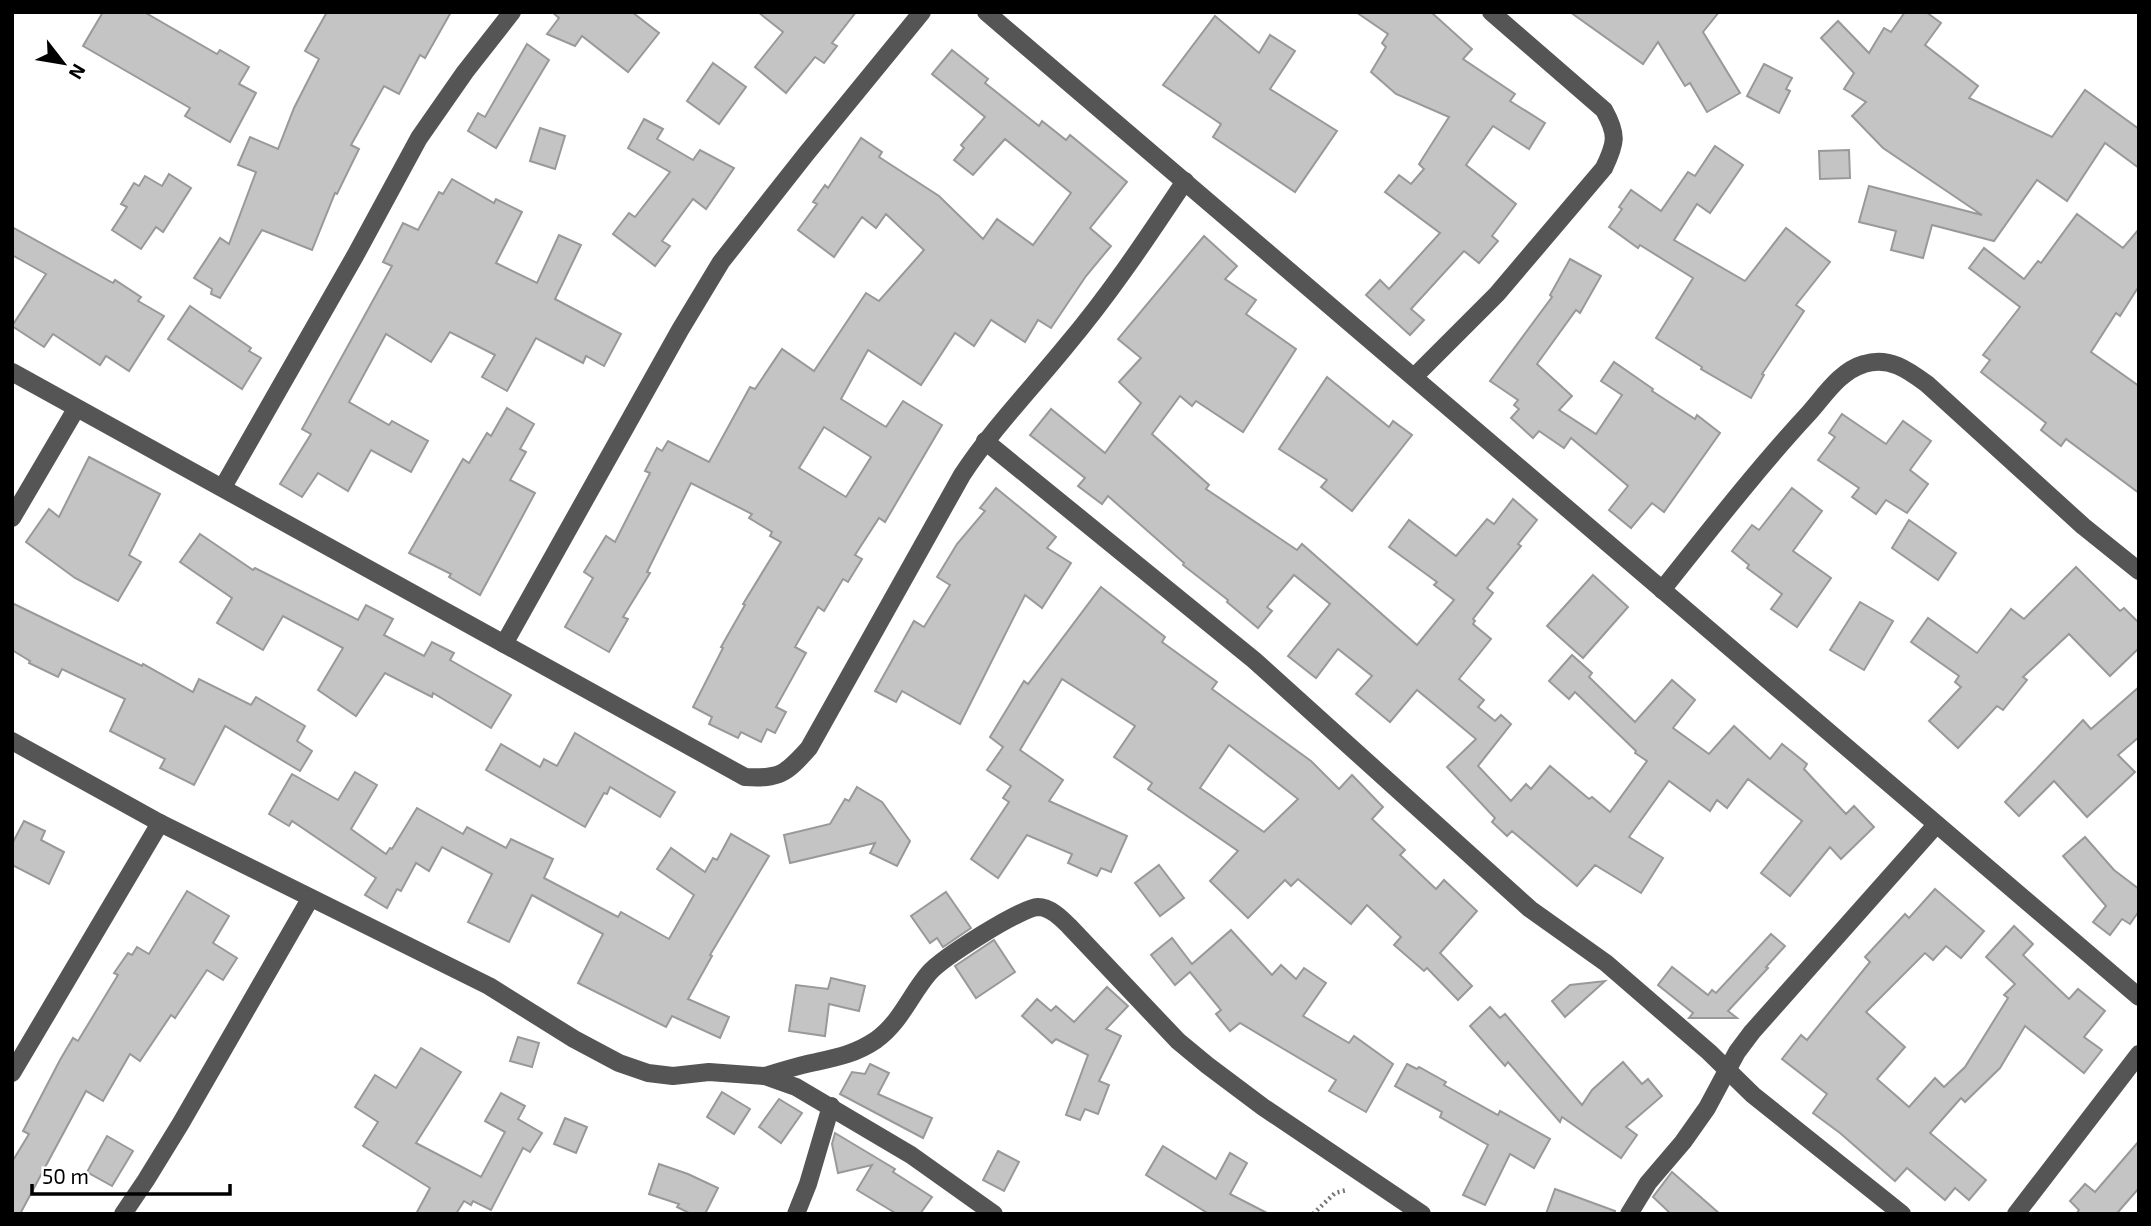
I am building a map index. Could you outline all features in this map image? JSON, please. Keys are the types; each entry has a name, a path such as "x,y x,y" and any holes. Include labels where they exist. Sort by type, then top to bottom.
{"street":[{"path":"223,487 419,138 465,72 512,12"},
{"path":"504,644 721,262 922,12"},
{"path":"986,12 2139,997"},
{"path":"1414,377 1497,294 1604,168 1614,147 1614,128 1604,110 1491,12"},
{"path":"12,372 223,487 401,589 745,776 771,778 793,767 809,748 962,475 985,441 1124,273 1185,181"},
{"path":"1662,590 1770,455 1845,373 1865,363 1885,361 1903,367 1927,384 2083,526 2139,571"},
{"path":"12,518 76,409"},
{"path":"985,441 1254,660 1530,909 1606,963 1753,1095 1902,1214"},
{"path":"12,741 160,823 489,986 574,1039 620,1063 648,1073 673,1076 709,1072 765,1076 796,1087 911,1155 994,1214"},
{"path":"12,1073 17,1054 160,823"},
{"path":"1629,1214 1648,1183 1683,1142 1707,1108 1737,1052 1793,984 1936,825"},
{"path":"122,1214 181,1123 310,899"},
{"path":"765,1076 839,1058 862,1049 898,1021 929,972 1027,909 1041,907 1055,913 1069,926 1178,1041 1207,1065 1423,1214"},
{"path":"2016,1214 2139,1054"},
{"path":"796,1214 808,1184 831,1106"}],"path":[{"path":"1313,1214 1335,1193 1375,1183"}],"building":[{"path":"103,12 144,12 217,54 220,50 249,67 239,84 256,93 230,142 185,116 190,108 83,46"},
{"path":"327,12 451,12 425,58 420,55 399,94 384,86 351,145 359,149 337,194 335,193 312,250 262,230 220,298 211,294 212,289 194,278 220,238 229,244 256,172 238,165 250,137 278,149 294,108 319,59 305,51"},
{"path":"552,12 632,12 659,33 628,72 582,36 575,46 547,34 559,18"},
{"path":"758,12 856,12 832,43 837,46 824,63 815,57 786,93 755,67 783,32"},
{"path":"1356,12 1431,12 1472,49 1463,59 1515,94 1510,101 1545,123 1529,149 1493,126 1466,165 1516,204 1492,236 1498,241 1479,263 1464,251 1411,309 1424,320 1410,335 1366,295 1380,280 1389,289 1440,233 1385,192 1399,175 1411,184 1424,169 1419,164 1449,117 1396,94 1371,72 1386,47 1382,43 1388,34"},
{"path":"1570,12 1719,12 1703,32 1740,93 1707,112 1690,83 1685,86 1658,42 1643,64"},
{"path":"1905,12 1926,12 1941,23 1925,45 1978,86 1969,98 2052,137 2085,90 2139,129 2139,168 2105,143 2067,201 2037,180 1994,241 1932,225 1923,258 1891,250 1896,231 1859,222 1869,186 1982,215 1883,148 1852,116 1866,102 1844,89 1854,73 1821,38 1838,21 1869,53 1884,28 1891,32"},
{"path":"1215,16 1259,53 1270,35 1295,51 1270,89 1337,131 1295,192 1213,137 1221,124 1163,85"},
{"path":"527,44 549,60 496,148 468,131 478,113 485,117"},
{"path":"952,50 988,79 985,83 1039,126 1042,121 1066,140 1070,135 1127,182 1090,228 1111,246 1086,276 1051,328 1038,320 1025,342 991,320 974,346 955,333 921,385 868,350 841,399 886,427 903,401 942,425 885,522 879,518 855,555 862,559 848,582 843,579 824,611 818,607 795,647 806,653 776,707 786,712 775,733 767,729 761,742 741,732 738,738 709,724 712,717 693,707 723,648 721,647 745,605 743,604 781,542 770,536 772,532 749,518 752,514 691,483 647,572 650,573 623,617 628,619 609,652 565,627 593,578 584,572 606,536 615,542 650,473 645,471 657,448 662,451 668,441 709,462 750,387 755,389 782,349 814,371 866,293 879,301 924,250 886,214 876,228 862,217 834,257 798,230 817,204 813,202 825,185 828,188 861,138 882,152 879,157 939,196 983,239 997,219 1033,245 1071,193 1005,139 973,175 954,160 964,148 961,145 985,117 932,74","holes":["824,427 871,457 846,497 799,468"]},
{"path":"713,63 746,87 719,124 687,101"},
{"path":"1764,64 1792,78 1786,89 1790,91 1779,113 1747,96"},
{"path":"644,119 663,129 657,139 693,160 700,150 734,168 706,209 693,199 662,241 670,246 655,266 613,234 629,213 635,217 670,172 628,148"},
{"path":"540,128 565,136 555,169 530,161"},
{"path":"1715,146 1743,165 1710,213 1697,204 1674,240 1745,281 1786,228 1830,262 1796,305 1804,311 1762,374 1764,375 1751,398 1701,369 1702,367 1656,338 1693,278 1640,245 1638,248 1609,227 1631,190 1661,211 1688,172 1695,176"},
{"path":"1849,150 1850,178 1820,179 1819,151"},
{"path":"169,174 191,188 163,232 156,227 141,249 112,230 127,207 121,204 134,183 139,186 145,176 162,186"},
{"path":"452,179 494,203 496,199 522,212 496,263 537,283 559,235 581,245 555,299 621,334 604,366 586,356 583,363 536,338 507,391 482,377 495,355 450,332 431,362 386,334 349,402 389,425 392,421 428,441 411,472 371,450 348,491 318,473 302,497 280,484 311,434 302,429 392,266 383,262 403,223 418,230 439,192 443,194"},
{"path":"2077,214 2123,248 2139,229 2139,286 2120,316 2116,313 2091,352 2139,386 2139,493 2066,439 2061,446 2041,430 2046,423 1981,372 1990,360 1983,355 2020,307 1969,268 1984,248 2024,279 2038,261 2041,263"},
{"path":"12,227 113,283 115,280 141,297 138,301 164,316 129,371 106,356 100,365 53,334 44,347 12,326 46,274 12,255"},
{"path":"1204,236 1237,266 1225,279 1256,300 1246,314 1296,349 1243,432 1196,401 1192,406 1180,396 1152,434 1209,485 1206,489 1297,550 1302,544 1417,645 1454,600 1434,585 1437,582 1389,547 1409,520 1456,556 1487,519 1494,524 1513,499 1537,520 1518,544 1521,546 1487,588 1493,593 1473,619 1473,624 1491,639 1459,679 1484,700 1478,707 1495,721 1501,715 1511,724 1478,766 1511,801 1526,784 1531,789 1550,766 1589,799 1592,797 1610,812 1647,761 1635,753 1636,751 1575,692 1569,699 1549,681 1572,655 1592,673 1589,677 1635,722 1672,680 1695,700 1673,728 1709,754 1734,726 1770,759 1782,744 1807,764 1804,769 1846,814 1854,806 1874,827 1841,859 1830,847 1790,896 1761,873 1802,821 1748,779 1727,808 1717,800 1710,811 1669,781 1629,837 1663,858 1641,893 1595,865 1577,886 1512,831 1507,836 1492,822 1495,818 1447,767 1476,739 1417,690 1390,722 1356,694 1372,676 1338,649 1316,678 1288,656 1330,604 1294,575 1267,607 1272,611 1258,628 1227,602 1228,600 1183,565 1184,563 1108,496 1102,504 1078,486 1085,478 1030,435 1051,409 1105,453 1141,403 1119,382 1141,358 1118,339"},
{"path":"1570,259 1601,276 1580,313 1576,310 1537,364 1572,396 1559,410 1596,434 1622,395 1601,381 1614,362 1653,389 1652,391 1695,419 1697,415 1720,433 1664,512 1652,503 1631,528 1609,510 1628,486 1571,438 1564,448 1539,431 1533,438 1511,418 1519,409 1514,405 1518,400 1490,381 1552,297 1550,295"},
{"path":"190,306 251,348 249,351 261,358 242,389 168,339"},
{"path":"1327,377 1389,427 1393,421 1412,435 1352,511 1321,487 1327,480 1279,449"},
{"path":"507,408 534,424 520,449 526,452 510,480 535,493 480,595 449,577 451,574 409,553 463,459 469,463 487,433 491,436"},
{"path":"1842,414 1886,444 1903,421 1931,441 1910,470 1928,484 1907,513 1886,500 1876,514 1852,497 1859,488 1818,460 1835,437 1829,433"},
{"path":"89,457 160,494 129,555 141,562 118,601 75,578 26,542 49,509 59,517"},
{"path":"996,488 1056,537 1047,548 1071,563 1042,608 1025,595 960,724 902,691 896,702 875,691 914,621 924,627 950,585 937,577 957,544 985,511 980,508"},
{"path":"1792,488 1822,511 1793,551 1831,578 1797,627 1771,609 1782,594 1747,568 1749,565 1732,551 1752,525 1759,530"},
{"path":"1909,520 1956,553 1938,580 1892,548"},
{"path":"200,534 253,570 255,568 358,620 366,605 393,619 384,635 424,656 432,642 454,653 450,660 511,695 491,728 433,693 432,697 385,673 356,716 318,690 343,648 283,616 263,650 217,623 232,598 180,562"},
{"path":"2076,567 2120,611 2124,608 2139,623 2139,648 2110,676 2069,634 2023,677 2027,680 2003,710 1997,706 1958,748 1929,721 1961,687 1955,682 1959,676 1911,642 1928,618 1977,653 2011,609 2024,619"},
{"path":"1593,575 1628,607 1583,658 1547,626"},
{"path":"1101,587 1165,637 1162,642 1217,682 1212,689 1311,761 1339,789 1352,775 1383,807 1372,819 1405,850 1400,855 1436,889 1444,880 1477,911 1440,953 1472,986 1458,1000 1427,968 1424,971 1394,945 1401,937 1367,905 1351,924 1298,879 1291,886 1285,880 1248,918 1210,881 1238,851 1148,789 1152,783 1114,757 1135,726 1062,679 1020,750 1063,780 1049,801 1127,836 1111,872 1101,868 1097,876 1068,863 1072,854 1027,835 998,878 971,859 1009,802 1003,798 1011,786 987,770 1003,747 990,737 1024,681 1028,684","holes":["1229,745 1298,799 1264,832 1200,788"]},
{"path":"1860,602 1893,621 1864,670 1830,650"},
{"path":"12,603 142,666 143,664 193,692 199,679 251,705 256,697 305,726 297,741 312,751 300,771 225,726 194,785 160,768 165,759 110,731 125,699 62,669 58,677 29,663 30,661 12,650"},
{"path":"2139,687 2139,737 2118,755 2135,772 2087,817 2054,781 2019,816 2005,802 2083,720 2091,729"},
{"path":"575,733 675,792 660,817 610,787 585,827 486,770 501,744 540,767 544,759 557,766"},
{"path":"355,772 377,785 351,829 386,854 392,849 417,808 463,834 467,827 506,848 511,839 553,859 544,878 618,917 621,912 669,939 694,895 657,869 671,848 705,872 713,858 717,860 731,834 769,856 710,955 712,956 688,999 729,1017 720,1038 672,1016 666,1027 578,983 603,934 532,895 509,942 468,922 492,874 442,847 429,871 416,863 401,891 397,889 387,908 365,895 376,878 292,821 289,826 269,814 292,774 338,800"},
{"path":"857,787 882,802 910,841 897,866 870,853 875,843 790,863 784,835 830,824 845,799 849,801"},
{"path":"24,821 45,831 41,840 64,852 49,884 12,865 12,844"},
{"path":"2085,837 2114,870 2139,889 2139,911 2130,924 2122,919 2110,935 2093,922 2106,906 2063,856"},
{"path":"1159,865 1184,898 1160,916 1135,883"},
{"path":"1935,889 1984,931 1961,958 1946,946 1933,960 1925,953 1866,1012 1905,1047 1877,1079 1909,1107 1935,1078 1944,1087 1965,1067 2008,998 2004,995 2015,984 1986,957 2014,926 2033,944 2023,955 2069,999 2078,989 2105,1011 2084,1037 2102,1050 2084,1073 2025,1026 2000,1068 1965,1102 1961,1098 1930,1133 1986,1180 1969,1200 1955,1188 1945,1200 1907,1168 1895,1181 1813,1113 1827,1094 1782,1059 1801,1035 1807,1040 1870,962 1865,957 1905,914 1909,918"},
{"path":"187,891 229,916 213,943 237,958 223,980 207,970 175,1018 171,1015 140,1061 130,1054 103,1101 86,1091 20,1214 12,1214 12,1162 29,1134 23,1131 60,1060 73,1038 78,1041 118,975 114,973 128,953 132,955 137,947 149,954"},
{"path":"946,892 971,928 943,947 937,938 930,943 911,916"},
{"path":"1231,930 1272,975 1281,965 1296,979 1304,968 1326,983 1303,1016 1349,1043 1354,1036 1393,1064 1366,1112 1329,1091 1336,1080 1240,1023 1230,1031 1216,1014 1221,1010 1190,972 1175,985 1151,955 1172,938 1192,964"},
{"path":"1771,934 1785,946 1728,1011 1737,1018 1689,1018 1693,1013 1658,985 1672,967 1708,995 1712,990 1716,993"},
{"path":"994,940 1015,972 976,998 955,966"},
{"path":"831,978 865,986 859,1011 829,1004 825,1036 789,1031 796,985 828,989"},
{"path":"1605,981 1565,1017 1552,1001 1570,985"},
{"path":"1107,987 1128,1006 1106,1029 1121,1036 1099,1081 1109,1085 1098,1114 1085,1109 1080,1120 1066,1115 1088,1055 1056,1039 1052,1043 1022,1016 1037,999 1051,1011 1056,1006 1074,1022"},
{"path":"1490,1007 1500,1018 1505,1014 1582,1105 1592,1090 1623,1062 1642,1084 1648,1079 1662,1096 1626,1127 1637,1135 1621,1158 1562,1117 1560,1122 1508,1062 1505,1066 1470,1026"},
{"path":"518,1037 539,1043 532,1067 510,1061"},
{"path":"421,1048 461,1072 416,1143 481,1177 505,1132 485,1121 501,1093 525,1106 518,1119 542,1133 530,1152 523,1148 491,1210 473,1201 471,1205 464,1201 456,1214 416,1214 430,1188 363,1146 378,1122 355,1107 375,1075 396,1088"},
{"path":"870,1064 889,1073 878,1094 932,1118 923,1138 840,1094 852,1072 865,1074"},
{"path":"1407,1064 1417,1069 1419,1067 1446,1082 1444,1085 1498,1115 1500,1111 1550,1139 1534,1168 1510,1154 1485,1205 1463,1195 1488,1145 1440,1117 1442,1112 1395,1086"},
{"path":"722,1092 750,1109 734,1134 707,1117"},
{"path":"779,1099 802,1113 781,1143 759,1127"},
{"path":"565,1118 587,1127 576,1153 554,1144"},
{"path":"835,1133 895,1169 893,1172 932,1197 920,1214 897,1214 857,1190 872,1165 838,1173 832,1144"},
{"path":"107,1136 133,1151 112,1186 87,1172"},
{"path":"2139,1141 2139,1188 2118,1212 2120,1214 2076,1214 2079,1210 2070,1201 2085,1184 2095,1192"},
{"path":"1163,1146 1216,1179 1230,1153 1247,1163 1230,1194 1269,1214 1209,1214 1146,1175"},
{"path":"998,1151 1019,1162 1004,1191 983,1180"},
{"path":"659,1164 718,1188 705,1214 691,1214 677,1207 679,1204 649,1194"},
{"path":"1672,1172 1720,1214 1671,1214 1653,1197"},
{"path":"1555,1189 1615,1211 1615,1214 1546,1214"}]}
